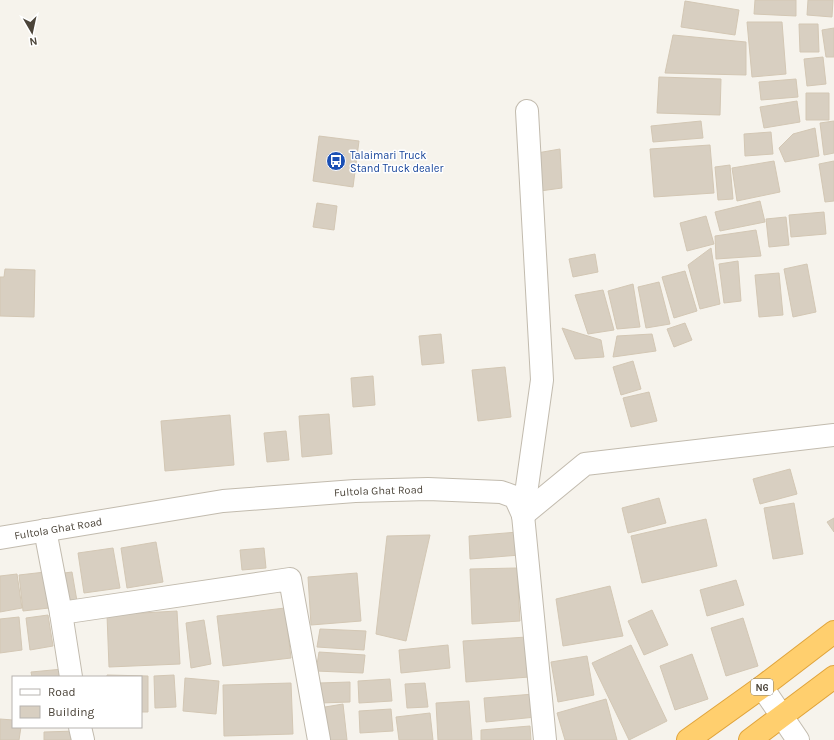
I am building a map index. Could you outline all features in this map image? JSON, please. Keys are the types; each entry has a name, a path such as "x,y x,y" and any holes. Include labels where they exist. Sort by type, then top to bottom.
{"highway":[{"name":"N6","path":"688,740 762,687 834,632"},
{"path":"750,740 834,677"}],"street":[{"path":"523,515 542,380 527,111"},
{"path":"523,515 585,464 834,435"},
{"name":"Fultola Ghat Road","path":"0,538 223,501 355,491 428,488 501,492 515,497 523,515 545,740"},
{"path":"45,530 61,613 71,676"},
{"path":"61,613 290,579 319,740"},
{"path":"762,687 798,740"},
{"path":"80,728 83,740"}],"building":[{"path":"755,0 796,0 796,16 754,14"},
{"path":"808,0 833,0 832,17 807,15"},
{"path":"685,1 739,10 735,35 681,27"},
{"path":"747,22 782,22 786,74 752,77"},
{"path":"799,24 818,24 819,52 800,52"},
{"path":"834,28 834,57 826,57 822,30"},
{"path":"673,35 746,42 746,75 665,73"},
{"path":"823,57 826,84 807,86 804,59"},
{"path":"659,77 721,79 720,115 657,113"},
{"path":"796,79 798,97 761,100 759,82"},
{"path":"806,93 829,93 829,120 806,120"},
{"path":"797,101 800,122 764,128 760,107"},
{"path":"701,121 703,138 653,142 651,126"},
{"path":"834,121 834,153 824,155 820,123"},
{"path":"815,128 819,156 785,162 779,148 793,134"},
{"path":"771,132 773,154 745,156 744,134"},
{"name":"Talaimari Truck Stand Truck dealer","path":"319,136 359,141 353,187 313,181"},
{"path":"710,145 714,193 654,197 650,149"},
{"path":"560,149 562,188 540,191 537,153"},
{"path":"774,161 780,192 737,201 732,168"},
{"path":"834,161 834,201 825,202 819,164"},
{"path":"730,165 733,199 718,200 715,167"},
{"path":"760,201 765,222 720,231 715,212"},
{"path":"317,203 337,206 334,230 313,227"},
{"path":"824,212 826,234 791,237 789,215"},
{"path":"706,216 714,244 687,251 680,223"},
{"path":"786,217 789,245 769,247 766,219"},
{"path":"756,230 761,256 716,259 715,236"},
{"path":"711,248 720,304 700,309 688,265"},
{"path":"595,254 598,272 573,277 569,259"},
{"path":"738,261 741,301 724,303 719,264"},
{"path":"807,264 816,312 793,317 784,269"},
{"path":"5,269 35,270 34,317 0,316 0,277 4,277"},
{"path":"685,271 697,311 674,318 662,277"},
{"path":"779,273 783,315 759,317 755,275"},
{"path":"659,282 670,324 646,328 638,287"},
{"path":"633,284 640,327 617,329 608,291"},
{"path":"603,290 614,330 588,334 575,295"},
{"path":"685,323 692,340 674,347 667,329"},
{"path":"562,328 601,340 604,357 575,359"},
{"path":"441,334 444,363 422,365 419,336"},
{"path":"652,334 656,351 613,357 617,336"},
{"path":"633,361 641,389 621,395 613,367"},
{"path":"505,367 511,417 478,421 472,370"},
{"path":"373,376 375,405 353,407 351,378"},
{"path":"649,392 657,421 631,427 623,398"},
{"path":"329,414 332,454 302,457 299,416"},
{"path":"230,415 234,465 165,471 161,421"},
{"path":"286,431 289,460 267,462 264,433"},
{"path":"790,469 797,494 760,504 753,479"},
{"path":"659,498 666,523 628,533 622,508"},
{"path":"794,503 803,554 773,559 764,508"},
{"path":"834,518 834,532 827,522"},
{"path":"706,519 717,566 642,583 631,536"},
{"path":"518,532 520,555 470,559 469,536"},
{"path":"430,535 406,641 376,634 387,536"},
{"path":"156,542 163,582 127,588 121,548"},
{"path":"113,548 120,588 84,593 78,553"},
{"path":"264,548 266,568 242,570 240,550"},
{"path":"517,568 520,621 472,624 470,569"},
{"path":"45,572 49,608 23,611 19,575"},
{"path":"72,572 78,607 55,610 49,575"},
{"path":"357,573 361,621 311,625 308,577"},
{"path":"17,574 22,608 0,612 0,576"},
{"path":"736,580 744,605 707,616 700,590"},
{"path":"610,586 623,636 563,646 556,599"},
{"path":"285,608 291,658 223,666 217,616"},
{"path":"652,610 668,645 644,655 628,621"},
{"path":"177,611 180,664 109,667 107,615"},
{"path":"48,615 53,646 30,650 26,618"},
{"path":"19,617 22,650 0,653 0,619"},
{"path":"743,618 758,666 726,676 711,628"},
{"path":"204,620 211,664 191,668 186,623"},
{"path":"320,629 366,631 364,650 317,647"},
{"path":"527,637 529,677 466,682 463,641"},
{"path":"448,645 450,668 401,673 399,650"},
{"path":"631,645 667,721 629,740 592,663"},
{"path":"319,652 365,655 363,673 316,671"},
{"path":"692,654 708,699 675,710 660,666"},
{"path":"587,656 594,695 558,702 551,662"},
{"path":"63,669 64,676 32,676 31,672"},
{"path":"107,675 148,676 148,712 142,712 142,676"},
{"path":"174,675 176,707 155,708 154,676"},
{"path":"185,678 219,681 216,714 183,711"},
{"path":"390,679 392,701 359,703 358,681"},
{"path":"350,682 350,702 320,703 319,683"},
{"path":"291,683 293,734 224,736 223,685"},
{"path":"425,683 428,707 407,708 405,684"},
{"path":"534,694 536,717 486,722 484,698"},
{"path":"606,699 617,740 565,740 557,713"},
{"path":"469,701 472,740 438,740 436,703"},
{"path":"343,704 347,740 325,740 319,708"},
{"path":"391,709 393,731 360,733 359,711"},
{"path":"430,713 433,740 399,740 396,717"},
{"path":"0,719 12,720 12,728 21,728 19,740 0,740"},
{"path":"530,726 531,740 481,740 481,730"},
{"path":"76,731 77,740 44,740 44,732"}],"place":[{"name":"Talaimari Truck Stand Truck dealer","path":"336,161"}]}
